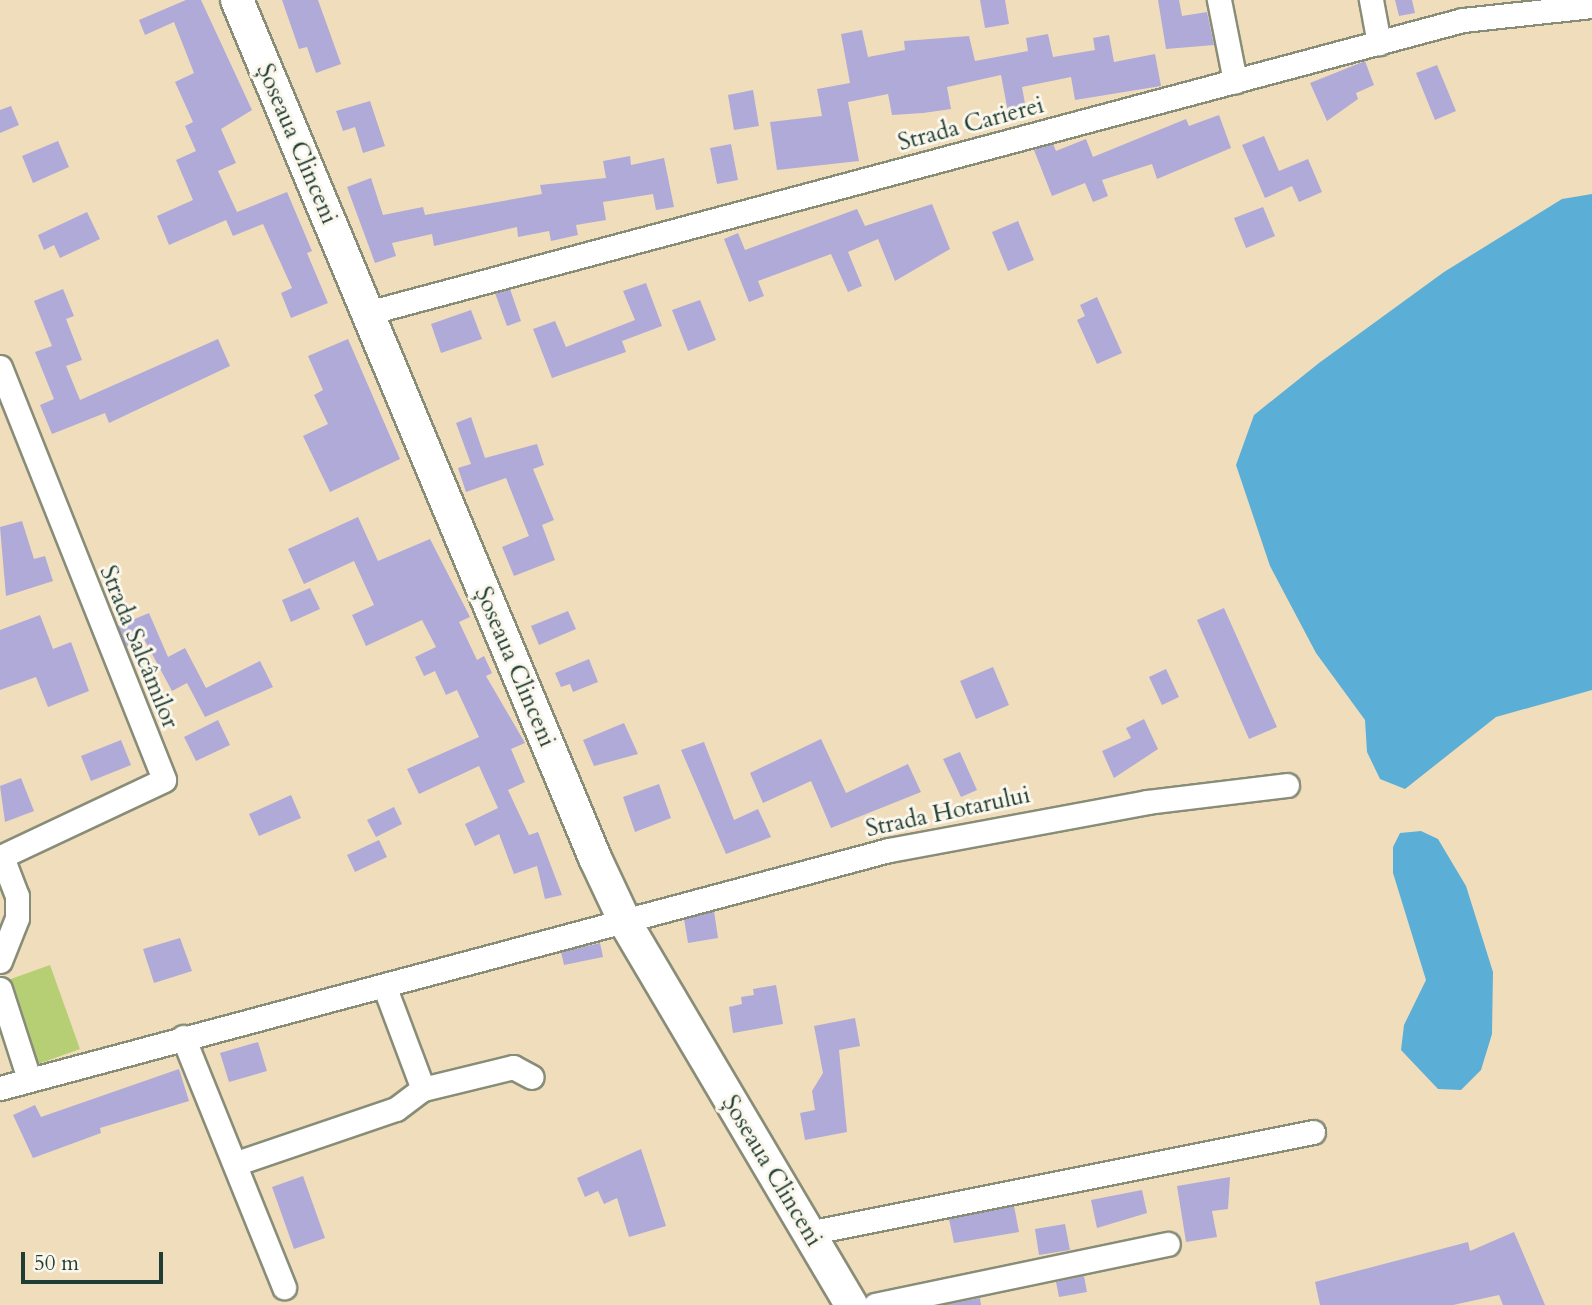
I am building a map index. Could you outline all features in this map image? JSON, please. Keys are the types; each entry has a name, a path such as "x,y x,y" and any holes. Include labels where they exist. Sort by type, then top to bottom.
{"main road":[{"name":"Șoseaua Clinceni","path":"237,0 626,924 851,1305"}],"street":[{"path":"1219,0 1235,81"},
{"path":"1371,0 1379,43"},
{"name":"Strada Carierei","path":"367,313 1463,20 1592,6"},
{"name":"Strada Salcâmilor","path":"0,367 164,780 1,857"},
{"name":"Strada Hotarului","path":"0,1088 183,1037 385,988 626,924 889,850 1146,802 1287,785"},
{"path":"0,961 17,918 17,896 1,857"},
{"path":"385,988 423,1089"},
{"path":"0,989 29,1079"},
{"path":"183,1037 237,1163 284,1287"},
{"path":"237,1163 396,1109 423,1089 513,1067 533,1077"},
{"path":"808,1233 1313,1132"},
{"path":"875,1305 1168,1244"}],"green space":[{"path":"50,965 80,1049 38,1064 8,980"}],"water":[{"path":"1592,194 1592,690 1496,717 1405,789 1380,779 1367,752 1365,720 1316,653 1270,566 1236,465 1254,415 1319,363 1444,272 1562,199"},
{"path":"1421,831 1438,839 1466,886 1493,972 1492,1034 1481,1070 1461,1090 1438,1089 1401,1050 1404,1025 1426,980 1393,873 1393,847 1400,833"}],"building":[{"path":"186,0 201,0 252,110 221,129 236,163 218,171 237,212 287,192 312,251 307,253 328,303 291,318 281,293 292,288 263,224 233,236 226,220 169,245 157,216 193,200 176,160 196,151 185,126 193,122 175,82 194,73 174,22 145,35 139,20"},
{"path":"282,0 318,0 341,64 316,73 307,47 299,49"},
{"path":"980,0 1005,0 1009,24 985,28"},
{"path":"1158,0 1179,0 1182,16 1207,12 1214,45 1166,49"},
{"path":"1395,0 1412,0 1415,13 1399,16"},
{"path":"862,30 868,57 905,50 904,41 969,36 975,61 1028,51 1026,38 1048,34 1053,57 1095,50 1093,38 1109,35 1114,62 1155,54 1161,86 1075,100 1071,77 1022,87 1026,109 1008,112 1001,75 947,87 951,109 892,115 888,94 848,102 859,161 777,170 770,122 822,116 817,89 850,83 841,34"},
{"path":"1365,61 1374,85 1356,93 1358,99 1327,121 1310,83"},
{"path":"1437,65 1456,111 1435,120 1416,73"},
{"path":"753,90 759,126 734,130 728,95"},
{"path":"370,101 385,146 363,153 355,127 343,131 336,111"},
{"path":"11,106 19,125 0,133 0,110"},
{"path":"1219,115 1231,148 1157,179 1152,164 1102,180 1108,196 1093,202 1085,183 1052,196 1034,150 1053,144 1056,151 1086,139 1093,157 1186,119 1189,126"},
{"path":"1264,136 1279,171 1308,159 1322,192 1299,202 1292,186 1265,198 1242,145"},
{"path":"58,141 69,167 33,183 22,156"},
{"path":"731,144 738,180 717,184 710,148"},
{"path":"630,156 631,165 664,158 674,207 656,210 653,194 603,202 606,220 576,225 578,235 551,241 549,231 518,237 517,227 434,246 432,234 392,243 396,256 375,263 347,187 371,178 383,215 423,207 425,215 542,194 540,185 606,178 603,161"},
{"path":"932,204 950,249 895,281 878,239 848,252 862,286 848,292 831,254 758,281 764,296 749,302 724,239 738,233 745,250 857,209 865,226"},
{"path":"1263,207 1275,236 1246,248 1234,218"},
{"path":"87,212 100,239 60,258 54,245 44,250 38,235"},
{"path":"1018,221 1034,260 1008,271 992,232"},
{"path":"646,283 662,326 622,341 626,352 552,378 533,329 555,321 566,347 635,320 623,291"},
{"path":"63,289 74,316 66,319 82,360 66,366 80,400 218,339 230,366 109,423 105,413 52,434 40,405 54,399 35,352 52,346 34,301"},
{"path":"510,289 521,321 507,326 495,293"},
{"path":"1097,297 1122,353 1097,364 1077,320 1085,316 1080,305"},
{"path":"700,300 716,340 688,351 672,310"},
{"path":"471,310 482,339 441,353 431,324"},
{"path":"348,339 400,459 330,492 303,436 328,424 314,395 323,390 308,356"},
{"path":"471,417 485,458 537,444 544,465 533,469 554,520 542,525 555,560 514,576 502,547 529,536 506,478 466,492 458,468 471,464 456,423"},
{"path":"358,517 378,561 430,539 470,617 459,622 477,660 484,656 492,673 486,676 525,743 511,749 525,782 508,790 529,835 538,832 562,895 545,899 537,866 514,874 499,834 475,846 465,824 498,808 479,766 419,794 407,769 479,737 457,690 446,695 435,671 424,676 415,657 436,647 422,620 366,646 352,615 374,605 354,561 304,584 288,549"},
{"path":"22,521 34,559 45,556 53,581 6,596 0,527"},
{"path":"310,588 320,609 291,622 282,600"},
{"path":"1224,608 1277,727 1249,739 1197,620"},
{"path":"568,611 576,629 539,645 531,626"},
{"path":"149,613 168,657 185,648 206,688 260,661 273,687 205,717 187,683 172,691 144,639 126,647 118,626"},
{"path":"40,615 53,649 71,642 89,691 48,707 36,677 0,690 0,630"},
{"path":"589,659 598,682 573,692 570,684 561,687 555,673"},
{"path":"993,667 1009,705 976,719 960,681"},
{"path":"1166,669 1179,697 1162,705 1149,677"},
{"path":"1144,719 1158,749 1114,778 1102,751 1131,738 1126,728"},
{"path":"218,720 230,745 196,761 184,737"},
{"path":"624,723 638,754 594,766 583,740"},
{"path":"821,739 846,793 908,764 921,792 831,828 811,781 763,803 750,773"},
{"path":"121,740 131,765 91,781 81,756"},
{"path":"704,742 734,820 758,809 771,837 726,854 681,750"},
{"path":"960,752 977,790 961,797 943,759"},
{"path":"21,778 34,811 5,822 0,786"},
{"path":"659,784 671,818 635,832 623,797"},
{"path":"291,795 301,818 259,836 249,814"},
{"path":"394,807 402,824 376,837 367,820"},
{"path":"379,840 387,857 355,872 347,855"},
{"path":"714,911 718,938 688,943 684,919"},
{"path":"180,938 192,971 154,983 143,949"},
{"path":"600,943 603,957 564,965 561,952"},
{"path":"776,985 783,1024 733,1033 729,1007 742,1004 741,997 754,995 753,989"},
{"path":"855,1018 860,1046 839,1050 847,1132 805,1140 800,1113 815,1110 812,1091 823,1073 814,1026"},
{"path":"258,1042 267,1071 229,1082 220,1053"},
{"path":"179,1069 189,1101 100,1128 101,1133 33,1158 13,1115 35,1105 41,1117"},
{"path":"641,1149 666,1226 629,1237 617,1198 604,1204 598,1191 585,1197 577,1178"},
{"path":"303,1176 325,1238 294,1249 272,1187"},
{"path":"1230,1177 1228,1209 1212,1211 1217,1237 1186,1242 1177,1186"},
{"path":"1142,1190 1147,1213 1097,1228 1091,1200"},
{"path":"1014,1206 1019,1232 954,1243 949,1219"},
{"path":"1065,1224 1070,1250 1039,1255 1035,1229"},
{"path":"1514,1232 1545,1305 1503,1305 1499,1295 1453,1305 1320,1305 1315,1282 1468,1242 1470,1251"},
{"path":"1084,1276 1087,1292 1059,1297 1056,1282"},
{"path":"980,1298 981,1305 944,1305"}]}
